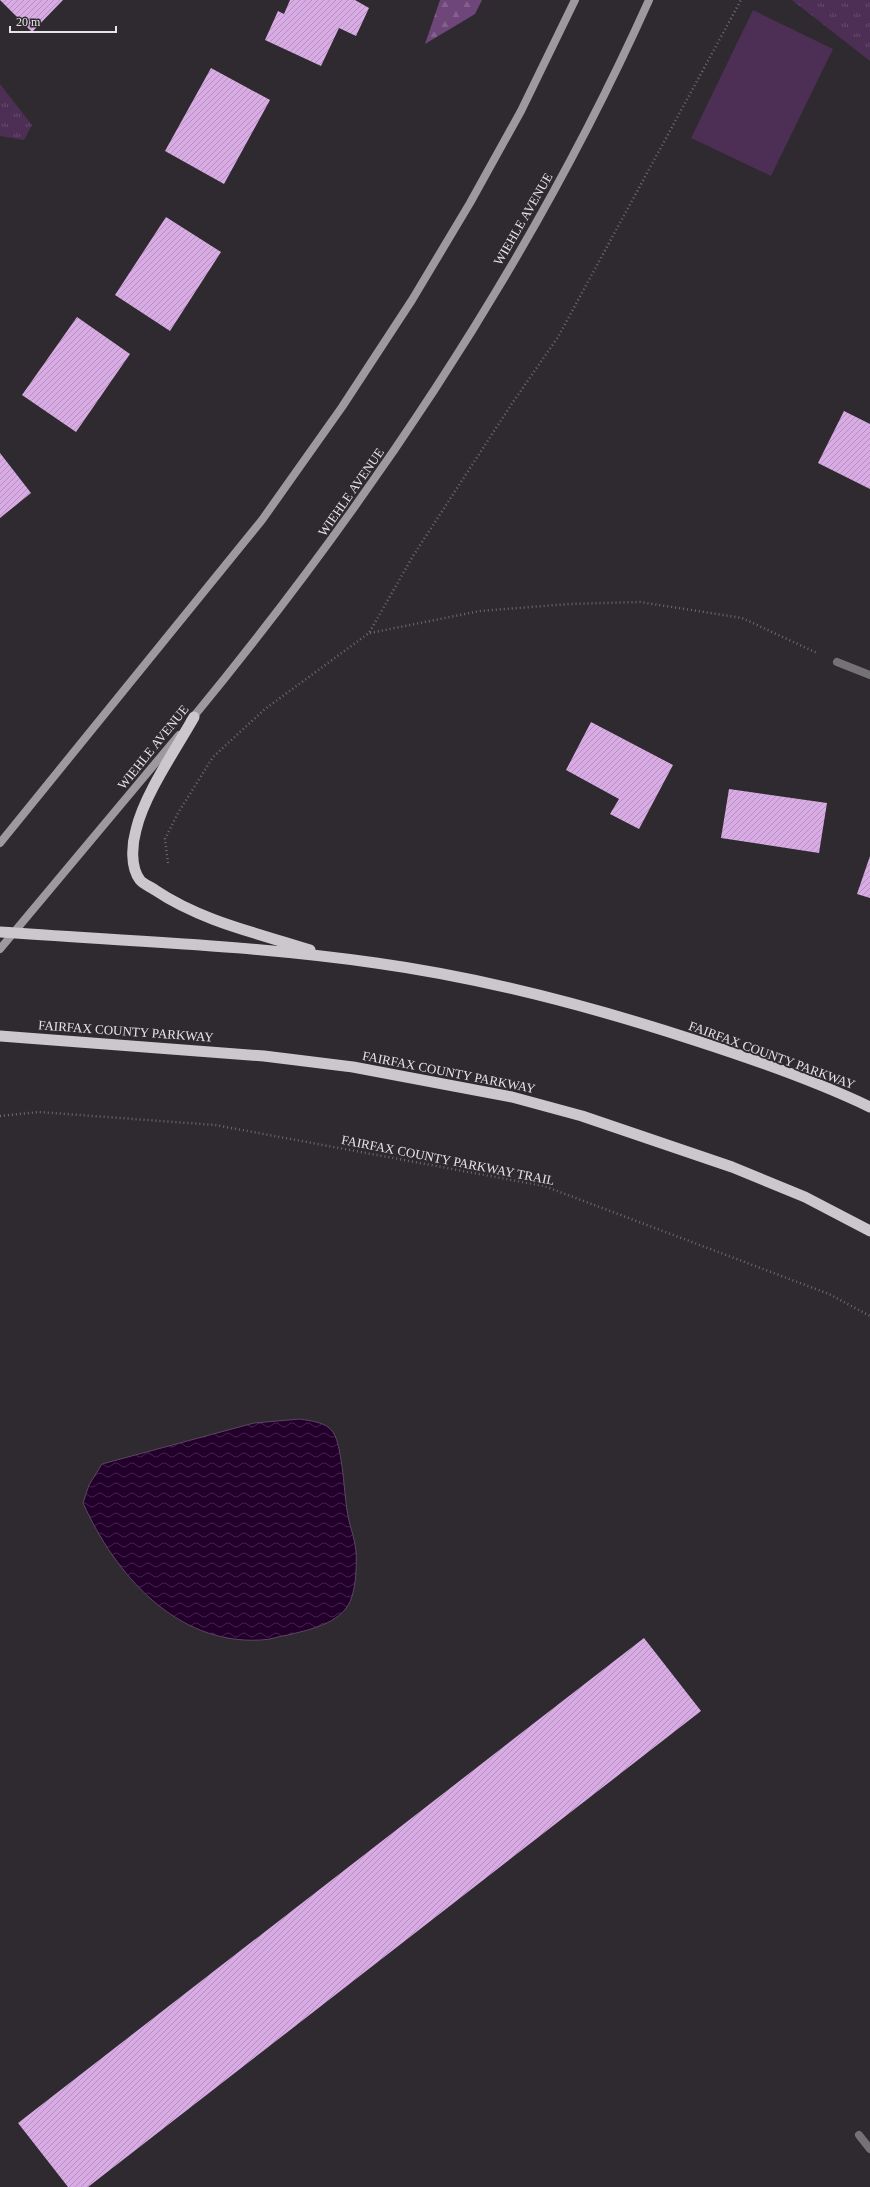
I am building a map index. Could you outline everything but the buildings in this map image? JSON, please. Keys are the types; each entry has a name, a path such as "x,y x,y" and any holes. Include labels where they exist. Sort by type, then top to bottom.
{"highway":[{"path":"194,717 144,806 136,829 132,846 134,863 140,880 174,903 200,915 333,958"},
{"name":"FAIRFAX COUNTY PARKWAY","path":"0,932 277,951 478,980 650,1026 729,1051 799,1077 870,1107"},
{"name":"FAIRFAX COUNTY PARKWAY","path":"0,1036 264,1056 353,1067 512,1097 582,1116 732,1166 805,1197 870,1231"}],"main road":[{"path":"0,843 262,520 342,407 412,300 470,203 520,111 575,0"},
{"name":"WIEHLE AVENUE","path":"0,949 248,651 350,515 434,394 497,290 562,175 624,55 649,0"}],"street":[{"path":"837,662 870,675"},
{"path":"859,2135 870,2149"}],"path":[{"path":"369,634 417,550 511,405 558,337 741,0"},
{"path":"168,863 166,839 178,813 213,757 265,709 369,634 480,611 569,604 640,602 742,618 837,662"},
{"name":"FAIRFAX COUNTY PARKWAY TRAIL","path":"0,1116 39,1112 215,1125 544,1186 829,1294 870,1316"}],"green space":[{"path":"440,0 482,0 475,14 425,44"},
{"path":"792,0 870,0 870,61"},
{"path":"753,10 833,49 771,176 691,138"},
{"path":"0,84 32,125 24,140 0,136"}],"water":[{"path":"300,1419 318,1422 330,1429 333,1432 339,1449 348,1516 356,1551 354,1588 347,1607 335,1618 320,1626 264,1640 230,1638 202,1631 176,1618 152,1600 131,1579 112,1555 96,1529 83,1503 89,1485 102,1464 254,1423"}]}
